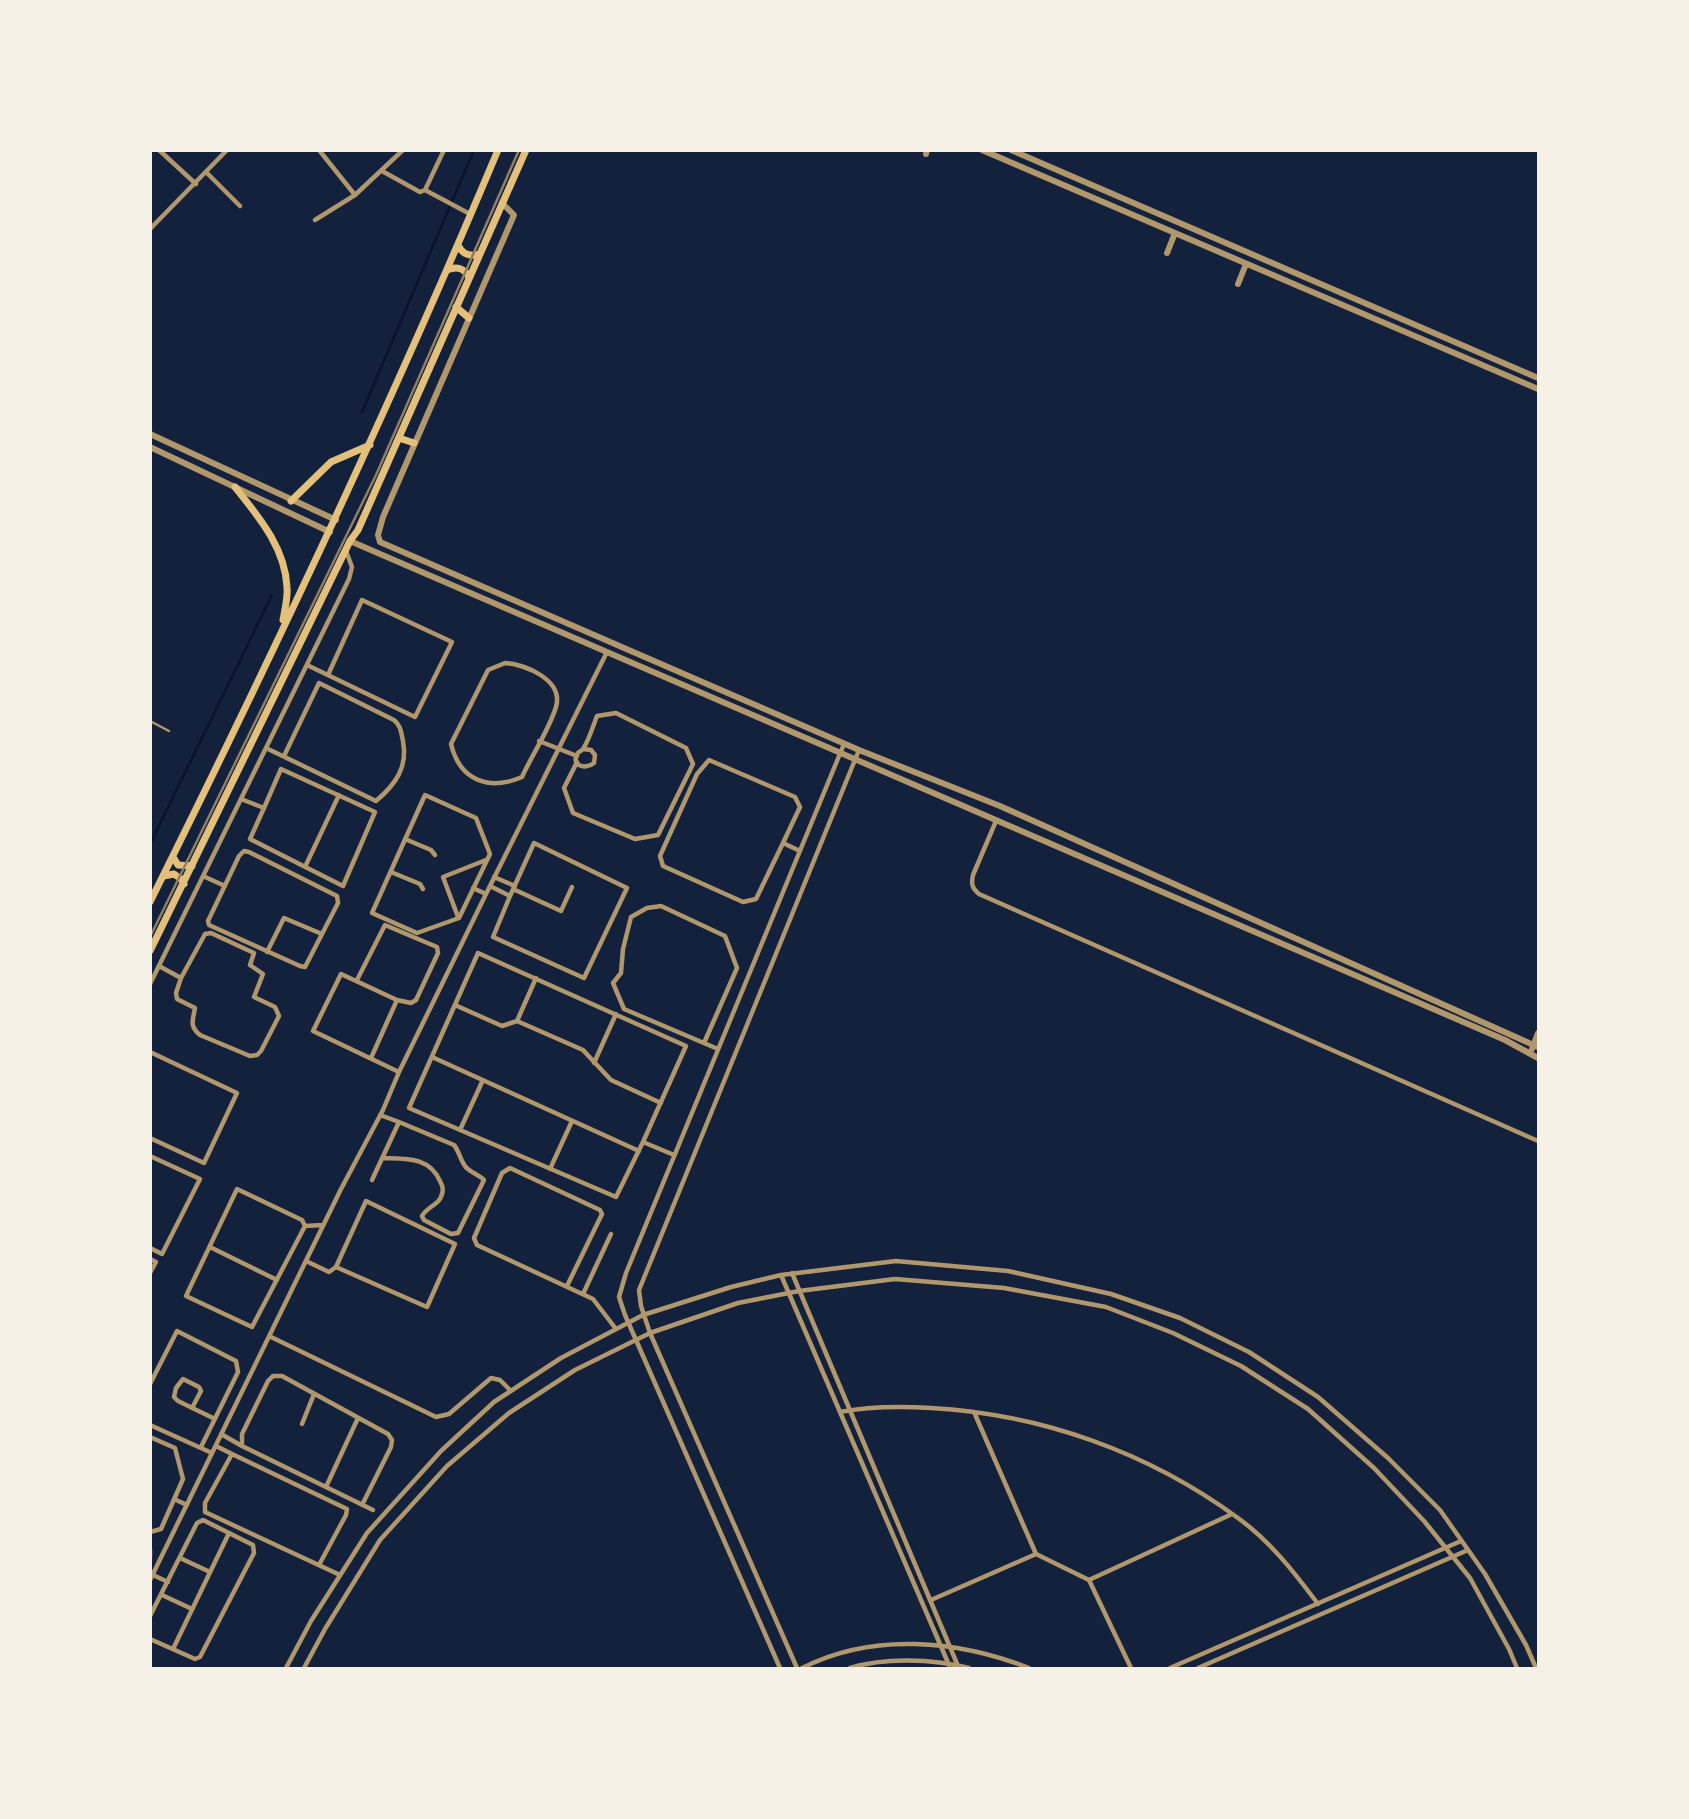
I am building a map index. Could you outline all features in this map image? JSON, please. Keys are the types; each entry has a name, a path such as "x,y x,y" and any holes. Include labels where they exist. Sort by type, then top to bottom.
{"main road":[{"path":"150,902 336,520 498,150"},
{"path":"150,951 345,550 358,530 526,150"},
{"path":"458,244 463,253 480,254"},
{"path":"447,270 460,268 467,273 469,279"},
{"path":"456,307 469,318"},
{"path":"399,438 414,443"},
{"path":"291,501 331,461 370,444"},
{"path":"235,487 268,529 281,559 287,587 283,627"},
{"path":"173,857 178,865 192,866"},
{"path":"164,876 174,874 184,884"}],"street":[{"path":"159,150 196,184"},
{"path":"150,229 227,150"},
{"path":"318,150 355,195"},
{"path":"425,190 444,150"},
{"path":"982,150 1538,389"},
{"path":"1012,150 1538,378"},
{"path":"315,220 355,195 401,151"},
{"path":"382,171 420,192 425,190 471,214"},
{"path":"207,173 240,206"},
{"path":"502,203 514,215 383,517 378,535 380,542 844,744 1000,806 1536,1046"},
{"path":"1167,253 1175,233"},
{"path":"1238,284 1247,264"},
{"path":"150,434 336,520"},
{"path":"150,447 330,532"},
{"path":"350,541 1493,1035 1538,1058"},
{"path":"150,984 349,579 352,567 345,550"},
{"path":"507,609 511,598"},
{"path":"307,665 415,717 452,642 362,600 328,675"},
{"path":"168,1582 152,1577 607,652"},
{"path":"505,663 533,670 547,679 554,692 557,705 539,741 522,777 493,784 474,779 461,770 451,744 488,670 505,663"},
{"path":"266,748 284,757 376,801 397,779 405,761 400,725 319,683 284,757"},
{"path":"617,713 686,748 693,764 658,835 635,839 573,813 564,788 577,759 597,716 617,713"},
{"path":"539,741 577,759 584,768 594,763 596,758 593,752 583,749"},
{"path":"780,1668 628,1322 620,1297 626,1273 844,744"},
{"path":"797,1668 650,1333 643,1315 639,1290 859,750"},
{"path":"709,760 795,797 800,807 783,843 756,900 743,902 663,866 660,856 697,774 709,760"},
{"path":"281,769 375,812 343,886 250,839 264,808 281,769"},
{"path":"304,867 339,794"},
{"path":"425,795 476,818 489,853 458,918 418,933 372,913 405,839 425,795"},
{"path":"241,799 264,808"},
{"path":"996,821 971,883 979,894 1538,1141"},
{"path":"405,839 431,850 435,855"},
{"path":"783,843 800,850"},
{"path":"534,844 627,888 584,978 493,937 510,896 534,844"},
{"path":"244,851 333,892 338,903 305,967 300,967 209,925 208,921 225,887 244,851"},
{"path":"458,918 443,877 486,860"},
{"path":"390,872 420,884 422,889"},
{"path":"203,876 225,887"},
{"path":"494,877 561,911 572,887"},
{"path":"490,886 510,896"},
{"path":"473,888 486,894"},
{"path":"704,1043 737,968 727,941 724,936 661,906 648,908 631,917 623,949 621,973 613,983 617,997 624,1009 718,1049"},
{"path":"267,952 284,918 322,934"},
{"path":"357,980 384,925 437,947 438,953 416,1000 411,1003 397,1000 341,974 313,1031 399,1072"},
{"path":"211,933 254,953 250,965 263,974 254,996 275,1007 279,1016 261,1051 250,1056 200,1035 193,1029 195,1008 177,999 176,993 181,978 205,934 211,933"},
{"path":"478,953 686,1046 617,1197 409,1108 455,1004 478,953"},
{"path":"159,966 181,978"},
{"path":"455,1004 502,1027 517,1021 536,978"},
{"path":"370,1058 397,1000"},
{"path":"594,1063 616,1014"},
{"path":"517,1021 583,1050 611,1080 661,1103"},
{"path":"1530,1054 1536,1046 1538,1033"},
{"path":"150,1052 237,1093 204,1163 150,1138"},
{"path":"432,1057 639,1151"},
{"path":"460,1130 482,1082"},
{"path":"380,1115 454,1144 467,1169 484,1180 458,1233 451,1234 424,1220 422,1216 425,1210 440,1201 443,1189 439,1177 431,1167 418,1160 382,1158"},
{"path":"550,1169 572,1121"},
{"path":"372,1180 399,1122"},
{"path":"643,1142 674,1155"},
{"path":"150,1156 200,1179 162,1254 150,1248"},
{"path":"568,1286 603,1214 600,1210 510,1168 502,1173 474,1238 477,1245 593,1299 616,1329"},
{"path":"237,1189 302,1220 305,1226 252,1327 186,1296 237,1189"},
{"path":"306,1261 329,1272 336,1267 366,1201 455,1244 427,1307 336,1267"},
{"path":"305,1226 323,1225"},
{"path":"583,1294 611,1234"},
{"path":"210,1247 277,1280"},
{"path":"150,1259 156,1262 150,1273"},
{"path":"286,1668 367,1533 442,1451 494,1402 561,1358 643,1315 731,1287 781,1275 896,1261 1008,1271 1111,1294 1180,1318 1249,1352 1318,1397 1388,1458 1440,1510 1485,1574 1526,1644 1536,1668"},
{"path":"792,1273 958,1666"},
{"path":"781,1275 949,1665"},
{"path":"304,1668 380,1540 447,1466 509,1413 575,1370 650,1333 738,1303 799,1291 895,1279 1004,1288 1106,1307 1173,1333 1241,1366 1308,1409 1374,1468 1424,1521 1469,1578 1517,1668"},
{"path":"150,1384 177,1331 236,1361 238,1372 201,1447"},
{"path":"269,1336 436,1417 449,1415 491,1378 500,1380 511,1391"},
{"path":"242,1446 242,1434 268,1381 273,1376 282,1376 388,1434 392,1440 362,1505"},
{"path":"192,1408 201,1391 199,1387 183,1379 176,1388 174,1397 192,1408 215,1419"},
{"path":"302,1424 314,1394"},
{"path":"840,1412 865,1407 974,1412 1041,1423 1087,1438 1134,1457 1187,1484 1232,1514 1283,1559 1318,1604"},
{"path":"974,1412 1036,1554 1088,1580 1131,1668"},
{"path":"326,1487 358,1418"},
{"path":"150,1425 212,1453"},
{"path":"221,1434 373,1510"},
{"path":"150,1437 175,1448 183,1479 161,1529 150,1532"},
{"path":"216,1446 347,1509 319,1565"},
{"path":"232,1454 205,1503 205,1511 340,1575"},
{"path":"174,1499 187,1505"},
{"path":"169,1512 181,1518"},
{"path":"1088,1580 1232,1514"},
{"path":"150,1616 197,1523 203,1520 253,1545 254,1553 200,1657 195,1659 150,1639"},
{"path":"173,1649 229,1533"},
{"path":"1170,1668 1461,1541"},
{"path":"150,1549 150,1557"},
{"path":"1198,1668 1468,1550"},
{"path":"931,1600 1036,1554"},
{"path":"180,1558 210,1572"},
{"path":"162,1595 192,1609"},
{"path":"1287,1617 1292,1627"},
{"path":"802,1668 871,1646 950,1646 991,1655 1027,1668"},
{"path":"850,1668 893,1661 968,1668"}],"lane":[{"path":"150,720 169,731"}],"waterway":[{"path":"362,412 474,150"},
{"path":"150,844 272,595"}],"railway":[{"path":"150,937 376,475 519,150"}]}
